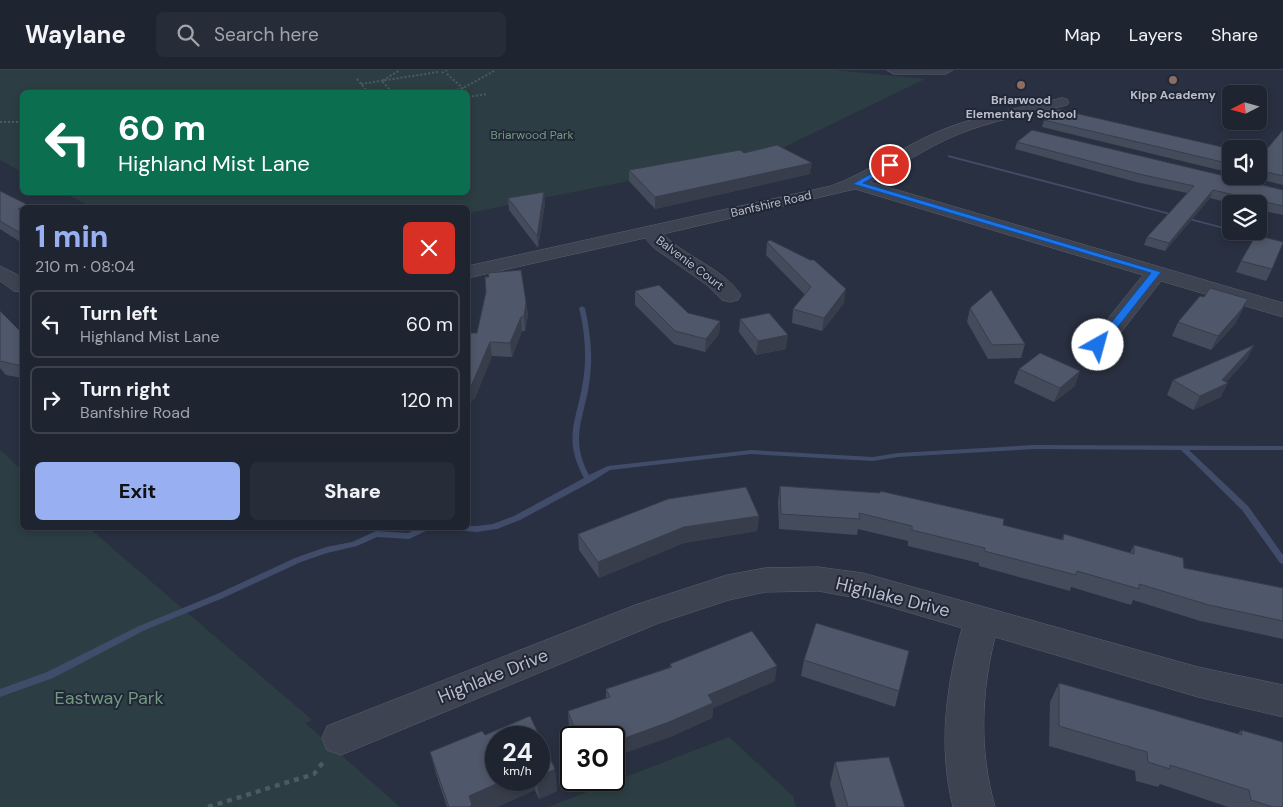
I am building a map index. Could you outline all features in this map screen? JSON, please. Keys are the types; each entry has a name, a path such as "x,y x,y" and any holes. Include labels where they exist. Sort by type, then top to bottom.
{"street":[{"path":"894,70 946,70"},
{"name":"Banfshire Road","path":"470,272 856,184 939,136 1062,102"},
{"path":"988,121 1018,130"},
{"path":"856,184 1283,310"},
{"name":"Balvenie Court","path":"649,231 661,244 715,280 730,295"},
{"path":"0,272 20,285"},
{"path":"1098,345 1157,272"},
{"name":"Highlake Drive","path":"341,738 647,614 727,588 765,580 818,579 863,586 1198,682 1283,701"},
{"path":"974,807 968,788 963,756 966,696 971,659 982,620"}],"path":[{"path":"382,81 400,70"},
{"path":"442,73 447,70"},
{"path":"447,74 464,90 488,72 496,70"},
{"path":"361,84 438,72"},
{"path":"357,79 366,90"},
{"path":"382,81 390,90"},
{"path":"472,96 487,94"},
{"path":"0,122 20,122"},
{"path":"208,807 314,774 341,738"}],"green space":[{"name":"Briarwood Park","path":"0,70 833,70 925,79 774,152 470,213 470,205 89,205 67,195 470,195 470,90 20,90 20,171 0,160"},
{"name":"Eastway Park","path":"0,450 20,468 20,530 91,530 312,720 305,723 400,807 0,807"},
{"path":"729,737 793,796 796,807 548,807 589,791 625,791 625,777"}],"building":[{"path":"1057,109 1222,147 1222,162 1044,120"},
{"path":"1032,130 1222,175 1222,185 1262,185 1283,190 1283,206 1267,202 1267,195 1235,195 1213,190 1169,243 1147,237 1194,186 1139,174 1017,142"},
{"path":"1283,130 1283,176 1267,172 1267,149"},
{"path":"777,145 812,163 655,197 629,170 740,150 744,153"},
{"path":"0,191 28,205 20,205 18,209 20,210 20,233 0,221"},
{"path":"544,192 537,236 508,198"},
{"path":"1267,238 1283,242 1272,269 1241,261 1253,240 1267,240"},
{"path":"770,240 810,260 814,260 846,289 824,318 793,309 811,287 767,242"},
{"path":"521,270 526,302 524,317 521,317 510,343 490,342 470,386 470,335 471,333 477,333 486,292 485,277 489,277 488,273"},
{"path":"659,285 688,313 720,321 706,339 675,331 635,291"},
{"path":"1210,288 1248,299 1218,336 1178,322 1200,296 1204,297"},
{"path":"991,290 1025,344 992,345 970,308"},
{"path":"0,311 20,331 20,366 0,361"},
{"path":"769,313 788,335 758,341 740,319"},
{"path":"1254,345 1222,380 1228,383 1200,396 1173,380"},
{"path":"1040,353 1080,371 1060,388 1019,369"},
{"path":"780,486 880,493 880,491 1004,519 1003,525 1063,540 1064,534 1134,554 1134,545 1183,558 1184,568 1283,588 1283,621 1209,605 1139,584 1139,589 1077,571 1076,575 984,551 985,548 912,530 912,526 859,513 860,519 781,514"},
{"path":"746,487 759,516 684,527 598,562 578,534 668,499"},
{"path":"816,623 909,651 899,691 804,660"},
{"path":"752,631 777,666 708,695 713,703 625,738 625,726 574,726 568,711 610,697 606,689 672,667 670,664"},
{"path":"1059,683 1242,735 1241,730 1283,742 1283,807 1273,807 1251,800 1249,790 1170,765 1170,769 1148,762 1147,752 1059,726"},
{"path":"530,716 535,726 506,726"},
{"path":"482,731 485,735 485,789 469,796 472,805 469,807 449,807 430,752"},
{"path":"889,757 905,807 848,807 835,762"},
{"path":"550,758 555,769 550,772"}],"waterway":[{"path":"949,156 1222,228"},
{"path":"582,308 588,348 588,369 575,435 575,445 581,467 588,479"},
{"path":"588,479 608,468 751,452 873,459 898,455 1035,447 1283,448"},
{"path":"1184,449 1245,508 1283,561"},
{"path":"470,529 494,527 517,518 588,479"},
{"path":"0,693 50,675 142,628 220,596 298,560 326,550 354,544 376,534 409,536 421,530"}],"place":[{"name":"Kipp Academy","path":"1173,80"},
{"name":"Briarwood Elementary School","path":"1021,85"}],"route":[{"path":"890,165 856,184 1157,272 1098,345"}]}
